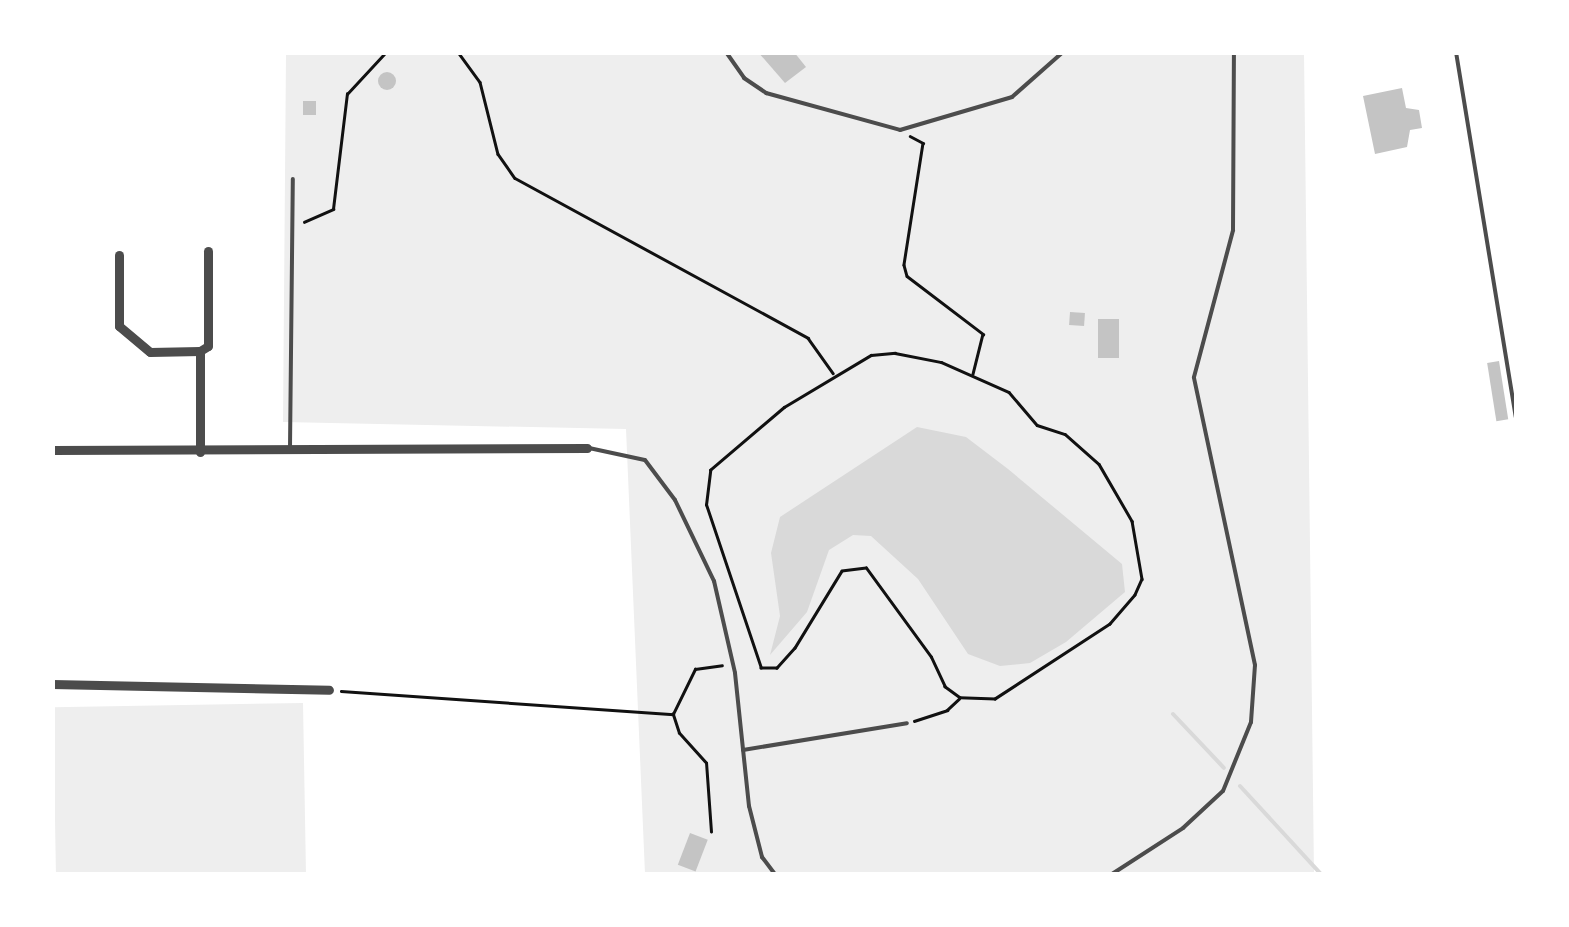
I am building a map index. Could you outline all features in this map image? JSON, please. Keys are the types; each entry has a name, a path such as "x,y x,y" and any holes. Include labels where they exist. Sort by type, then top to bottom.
{"street":[{"path":"120,254 119,326 150,352 200,351 208,346 208,251"},
{"path":"200,351 200,452"},
{"path":"52,450 290,453 587,448"},
{"path":"52,684 329,690"}],"lane":[{"path":"726,52 744,78 766,93 900,130 1012,97 1063,52"},
{"path":"1112,874 1183,828 1223,791 1246,748 1253,709 1252,648 1213,492 1194,377 1233,230 1234,52"},
{"path":"1456,52 1516,418"},
{"path":"290,453 294,179"},
{"path":"587,448 644,460 675,500 708,567 733,663 755,835 774,874"},
{"path":"743,750 907,723"}],"path":[{"path":"293,226 333,209 348,94 386,52"},
{"path":"458,52 480,82 498,154 515,178 808,338 834,374"},
{"path":"900,130 922,143 902,244 907,276 984,334 973,375"},
{"path":"907,723 947,710 960,698 1009,692 1110,624 1142,579 1128,507 1099,464 1065,434 1036,425 1010,392 973,375 914,355 882,353 834,374 784,407 706,476 706,505 761,668 777,668 795,648 842,571 866,568 932,657 945,687 960,698"},
{"path":"708,567 727,558"},
{"path":"711,832 706,763 679,734 673,714 695,669 733,663"},
{"path":"329,690 673,714"}],"shaded area":[{"path":"286,53 1304,53 1314,874 645,874 626,429 283,422"},
{"path":"917,427 966,437 1008,469 1122,564 1125,592 1066,642 1030,663 1000,666 968,654 918,579 871,536 853,535 829,550 807,612 770,655 780,616 771,553 780,517"},
{"path":"303,703 306,874 56,874 53,707"}],"building":[{"path":"758,52 794,52 806,67 785,83"},
{"path":"387,72 396,81 387,90 378,81"},
{"path":"1402,88 1406,108 1419,110 1422,128 1410,130 1407,147 1375,154 1363,96"},
{"path":"303,101 316,101 316,115 303,115"},
{"path":"1070,312 1085,313 1084,326 1069,325"},
{"path":"1098,319 1119,319 1119,358 1098,358"},
{"path":"1499,361 1508,419 1496,421 1487,363"},
{"path":"690,833 708,840 696,872 678,865"}],"waterway":[{"path":"1173,714 1224,768"},
{"path":"1240,786 1321,874"}]}
